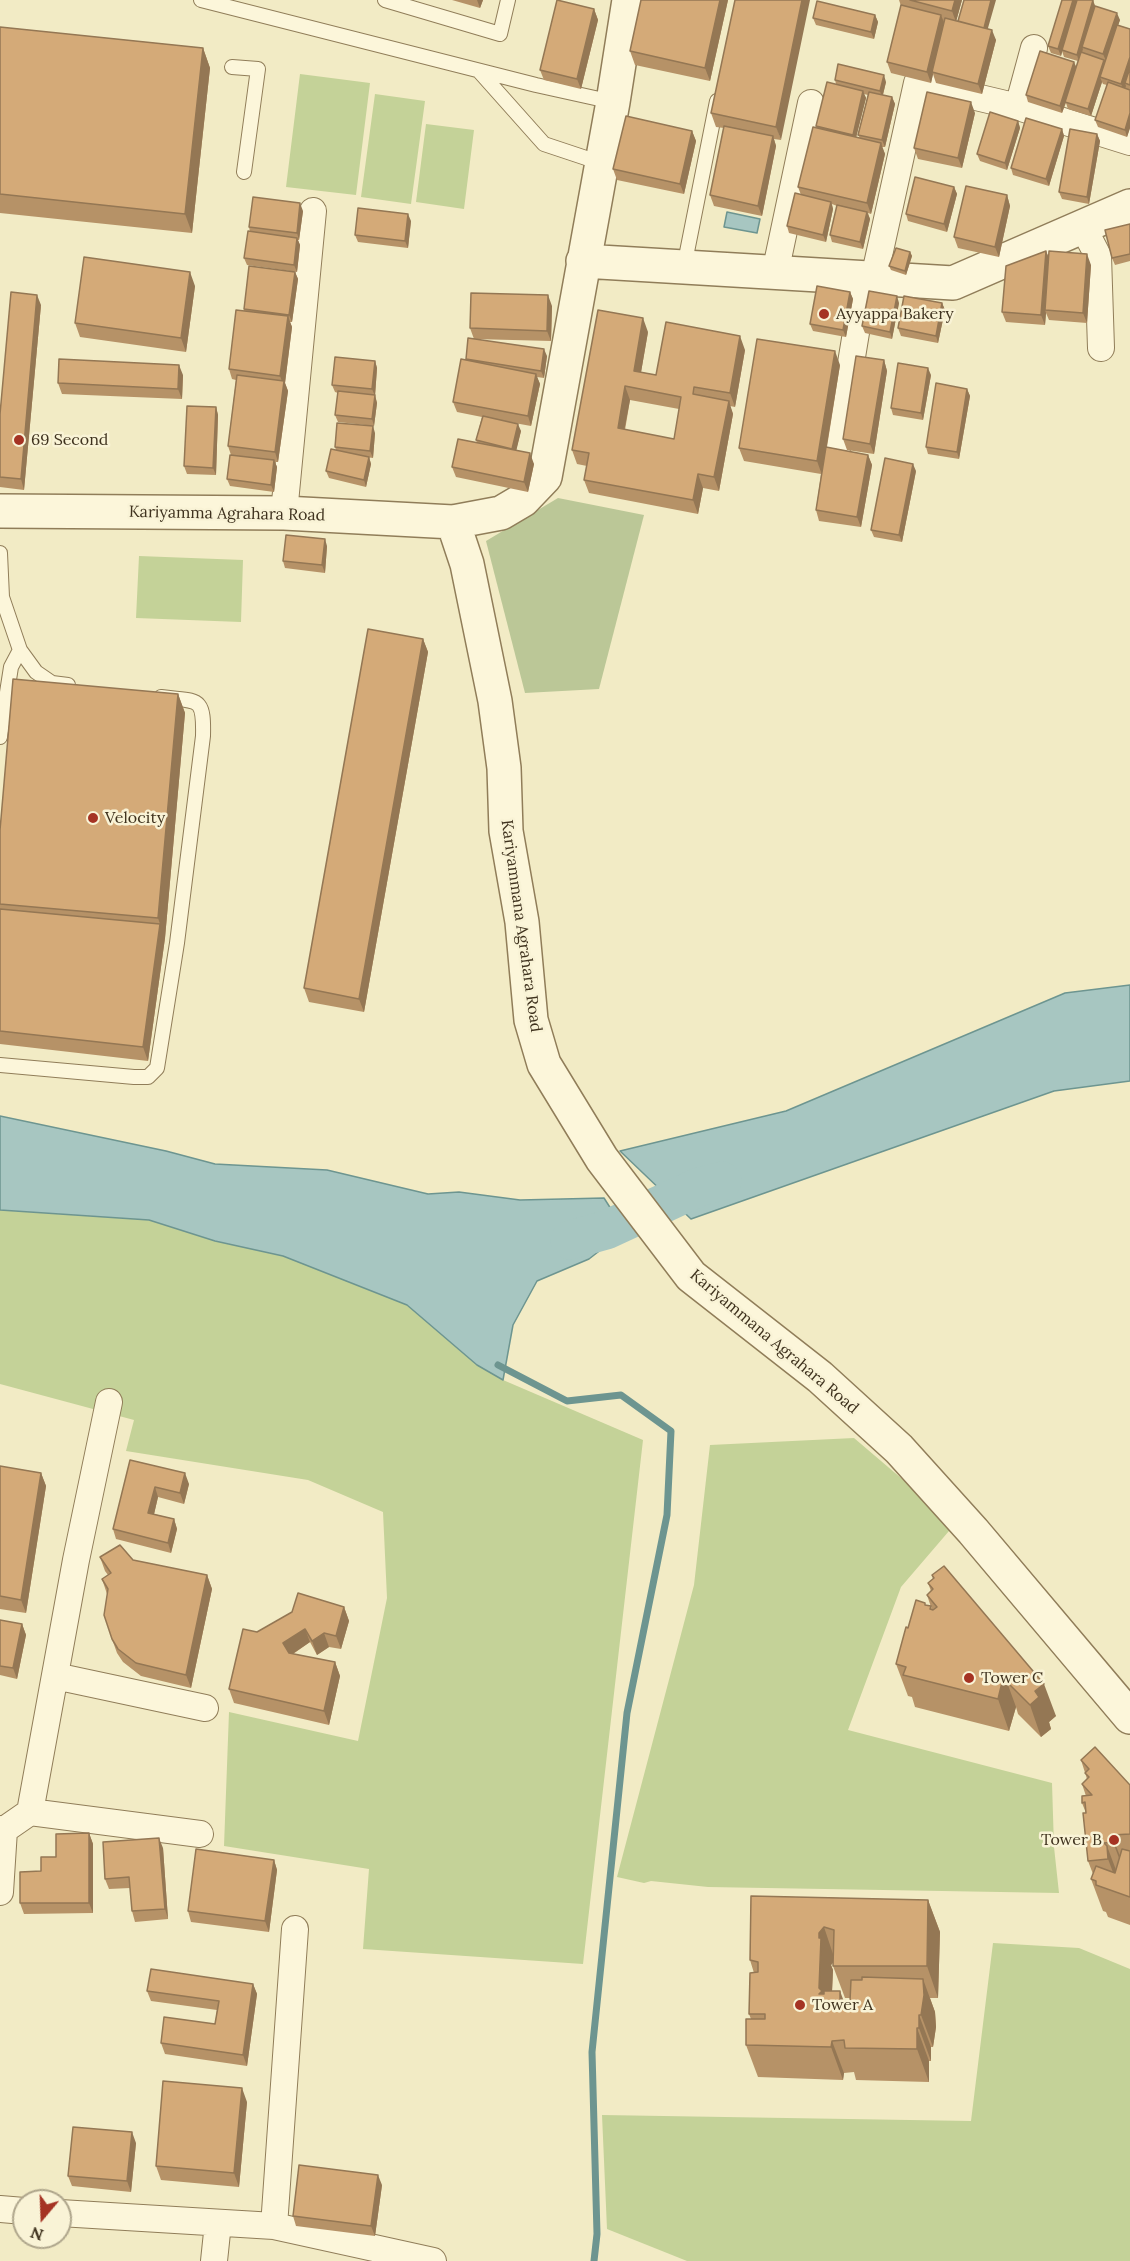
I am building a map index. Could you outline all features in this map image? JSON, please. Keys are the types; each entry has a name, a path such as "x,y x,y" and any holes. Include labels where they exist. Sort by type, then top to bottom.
{"street":[{"name":"Kariyamma Agrahara Road","path":"0,511 284,513 453,522 501,513 523,500 545,477 613,102 629,0"},
{"path":"1018,107 1034,48"},
{"path":"837,448 869,278 917,83 1018,107 1130,142"},
{"path":"775,273 811,103"},
{"path":"583,261 953,283 1130,206"},
{"path":"284,513 313,211"},
{"path":"1083,227 1098,256 1101,348"},
{"name":"Kariyammana Agrahara Road","path":"453,522 466,564 495,701 504,768 506,831 522,922 531,1020 544,1064 602,1159 691,1276 820,1377 899,1449 973,1530 1130,1717"},
{"path":"30,1812 76,1560 109,1402"},
{"path":"55,1676 205,1708"},
{"path":"0,1893 2,1829 30,1812 200,1834"},
{"path":"274,2226 296,1929"},
{"path":"72,2214 274,2226 433,2261"},
{"path":"214,2261 218,2223"}],"lane":[{"path":"201,0 479,71 613,102"},
{"path":"385,0 500,34 508,0"},
{"path":"232,67 258,69 244,172"},
{"path":"479,71 544,144 601,163"},
{"path":"684,267 719,91"},
{"path":"0,553 1,597 20,650 36,672 52,683 86,687"},
{"path":"0,737 4,678 20,650"},
{"path":"0,1065 134,1077 147,1077 157,1068 177,943 203,736 203,712 202,707 196,702 142,694"}],"green space":[{"path":"300,74 370,83 356,195 286,187"},
{"path":"375,94 425,101 411,204 361,197"},
{"path":"426,124 474,130 464,209 416,202"},
{"path":"558,498 644,515 599,689 525,693 486,541"},
{"path":"139,556 243,560 241,622 136,618"},
{"path":"0,1210 149,1220 215,1241 283,1256 407,1305 477,1365 503,1380 643,1440 583,1964 363,1949 369,1869 224,1846 229,1712 358,1741 387,1598 383,1512 308,1480 126,1451 134,1420 0,1384"},
{"path":"854,1438 955,1524 901,1587 848,1730 1052,1783 1054,1847 1059,1893 708,1887 651,1881 644,1883 617,1877 694,1585 710,1445"},
{"path":"993,1943 1079,1948 1130,1969 1130,2261 687,2261 607,2229 602,2115 971,2121"}],"water":[{"path":"727,212 760,219 757,233 724,227"},
{"path":"1130,985 1130,1081 1054,1091 691,1219 620,1151 786,1111 1065,993"},
{"path":"0,1116 166,1151 215,1164 327,1170 428,1194 459,1192 520,1200 604,1198 625,1231 589,1259 537,1281 513,1325 503,1380 477,1365 407,1305 283,1256 215,1241 149,1220 0,1210"}],"building":[{"path":"557,0 594,9 577,79 540,70"},
{"path":"641,0 720,0 705,68 630,51"},
{"path":"735,0 802,0 776,127 711,113"},
{"path":"910,0 955,0 952,11"},
{"path":"964,0 991,0 984,28 958,21"},
{"path":"1062,0 1073,0 1058,49 1048,46"},
{"path":"1077,0 1093,0 1077,55 1062,50"},
{"path":"817,1 875,15 871,32 813,18"},
{"path":"901,5 941,15 927,72 887,62"},
{"path":"1095,6 1117,13 1103,54 1082,47"},
{"path":"945,18 992,30 978,84 932,72"},
{"path":"1117,25 1130,29 1130,57 1121,84 1100,77"},
{"path":"0,27 203,48 185,214 0,194"},
{"path":"1040,51 1074,62 1060,106 1026,95"},
{"path":"1081,52 1104,60 1088,109 1065,102"},
{"path":"838,64 884,75 880,91 835,80"},
{"path":"1130,68 1130,85 1125,83"},
{"path":"827,82 863,91 853,135 816,126"},
{"path":"1108,82 1130,90 1130,113 1125,130 1095,120"},
{"path":"869,92 892,97 882,140 858,135"},
{"path":"927,92 971,102 958,158 914,148"},
{"path":"990,112 1018,121 1005,163 977,154"},
{"path":"626,116 692,131 680,184 613,169"},
{"path":"1026,118 1062,129 1046,179 1011,168"},
{"path":"724,126 773,136 758,206 710,195"},
{"path":"813,127 881,143 867,203 798,187"},
{"path":"1070,129 1097,134 1087,197 1059,192"},
{"path":"915,177 954,187 944,224 906,214"},
{"path":"966,186 1007,195 995,247 954,237"},
{"path":"795,193 831,202 823,235 787,226"},
{"path":"253,197 300,203 297,233 249,227"},
{"path":"837,205 867,212 860,242 830,235"},
{"path":"358,208 408,214 405,241 355,235"},
{"path":"1130,224 1130,254 1112,258 1105,230"},
{"path":"248,231 297,238 294,265 244,258"},
{"path":"896,248 910,252 905,271 889,266"},
{"path":"1046,251 1041,315 1002,312 1006,266"},
{"path":"1049,251 1087,254 1083,313 1045,310"},
{"path":"84,257 190,272 181,338 75,323"},
{"path":"249,266 295,272 289,315 244,309"},
{"path":"817,286 850,292 843,330 810,324"},
{"path":"869,291 897,296 890,332 862,326"},
{"path":"11,292 37,295 21,479 0,477 0,414"},
{"path":"471,293 548,295 547,331 470,328"},
{"path":"904,296 942,303 936,336 898,328"},
{"path":"236,310 288,316 280,376 229,369"},
{"path":"598,310 643,318 634,371 656,375 666,322 740,336 730,393 694,387 693,394 729,401 714,477 698,474 693,500 584,480 589,453 572,450","holes":["625,386 681,397 674,439 618,428"]},
{"path":"468,338 544,349 541,371 466,359"},
{"path":"757,339 835,351 817,461 739,448"},
{"path":"856,356 884,360 870,444 843,439"},
{"path":"335,357 375,361 372,389 332,385"},
{"path":"59,359 179,365 178,389 58,383"},
{"path":"461,359 536,374 528,416 453,402"},
{"path":"898,363 928,368 921,413 891,408"},
{"path":"237,375 284,381 275,452 228,446"},
{"path":"936,383 967,389 957,452 926,447"},
{"path":"338,391 375,395 372,419 335,415"},
{"path":"187,406 216,407 213,468 184,466"},
{"path":"483,416 518,424 512,449 476,440"},
{"path":"337,423 373,426 370,451 335,447"},
{"path":"458,439 530,453 524,482 452,467"},
{"path":"826,447 868,455 857,517 816,510"},
{"path":"331,449 369,457 364,480 326,471"},
{"path":"230,455 274,460 271,485 227,479"},
{"path":"885,458 913,464 899,535 871,530"},
{"path":"286,535 325,539 322,565 283,561"},
{"path":"368,629 423,639 359,999 304,988"},
{"name":"Velocity","path":"13,679 178,694 158,918 0,904 0,830"},
{"path":"0,909 160,924 143,1047 0,1031"},
{"path":"130,1460 185,1473 180,1493 155,1487 148,1513 174,1519 168,1543 113,1529"},
{"path":"0,1466 41,1473 21,1600 0,1596"},
{"path":"120,1545 133,1560 207,1575 186,1675 136,1663 118,1649 112,1639 104,1615 108,1589 102,1579 111,1573 100,1557"},
{"path":"944,1566 1044,1684 1035,1691 1039,1697 1030,1705 1006,1681 1009,1679 1004,1674 998,1699 903,1675 906,1667 896,1664 916,1600 931,1606 930,1609 933,1610 937,1607 927,1595 933,1589 928,1583 934,1578 932,1575"},
{"path":"298,1593 344,1607 336,1636 324,1633 312,1641 305,1629 283,1643 289,1653 335,1662 324,1711 229,1689 243,1629 257,1632 292,1612"},
{"path":"0,1620 22,1624 13,1668 0,1666"},
{"path":"1095,1747 1130,1785 1130,1834 1112,1835 1113,1842 1104,1843 1107,1846 1108,1859 1088,1861 1083,1813 1086,1813 1085,1802 1082,1803 1082,1796 1092,1795 1082,1784 1089,1777 1085,1773 1089,1769 1081,1760"},
{"path":"89,1833 89,1903 20,1903 20,1872 41,1871 41,1857 56,1857 56,1834"},
{"path":"159,1838 165,1909 132,1911 129,1877 105,1879 103,1842"},
{"path":"196,1849 274,1860 265,1921 188,1911"},
{"path":"1122,1849 1130,1851 1130,1897 1096,1885 1096,1881 1091,1879 1096,1866 1115,1873"},
{"name":"Tower A","path":"751,1896 928,1900 927,1966 833,1966 834,1930 824,1927 819,1933 819,1938 821,1938 819,1988 822,1991 819,1994 824,1994 824,1991 840,1991 840,2001 850,2001 851,1980 862,1980 862,1977 923,1979 924,1995 921,2015 919,2015 919,2028 917,2028 917,2049 845,2048 844,2040 832,2041 831,2047 746,2045 746,2019 765,2019 765,2014 749,2014 750,1973 758,1972 758,1962 750,1960"},
{"path":"151,1969 253,1984 243,2055 161,2043 164,2017 215,2024 219,2001 147,1991"},
{"path":"163,2081 242,2088 234,2173 156,2166"},
{"path":"73,2127 132,2132 127,2181 68,2176"},
{"path":"299,2165 378,2175 371,2226 293,2216"}],"waterway":[{"path":"570,1240 606,1230 699,1187 722,1181"},
{"path":"498,1365 567,1401 621,1395 671,1431 667,1515 627,1713 592,2052 597,2234 594,2261"}],"place":[{"name":"Ayyappa Bakery","path":"824,314"},
{"name":"69 Second","path":"19,440"},
{"name":"Velocity","path":"93,818"},
{"name":"Tower C","path":"969,1678"},
{"name":"Tower B","path":"1114,1840"},
{"name":"Tower A","path":"800,2005"}]}
